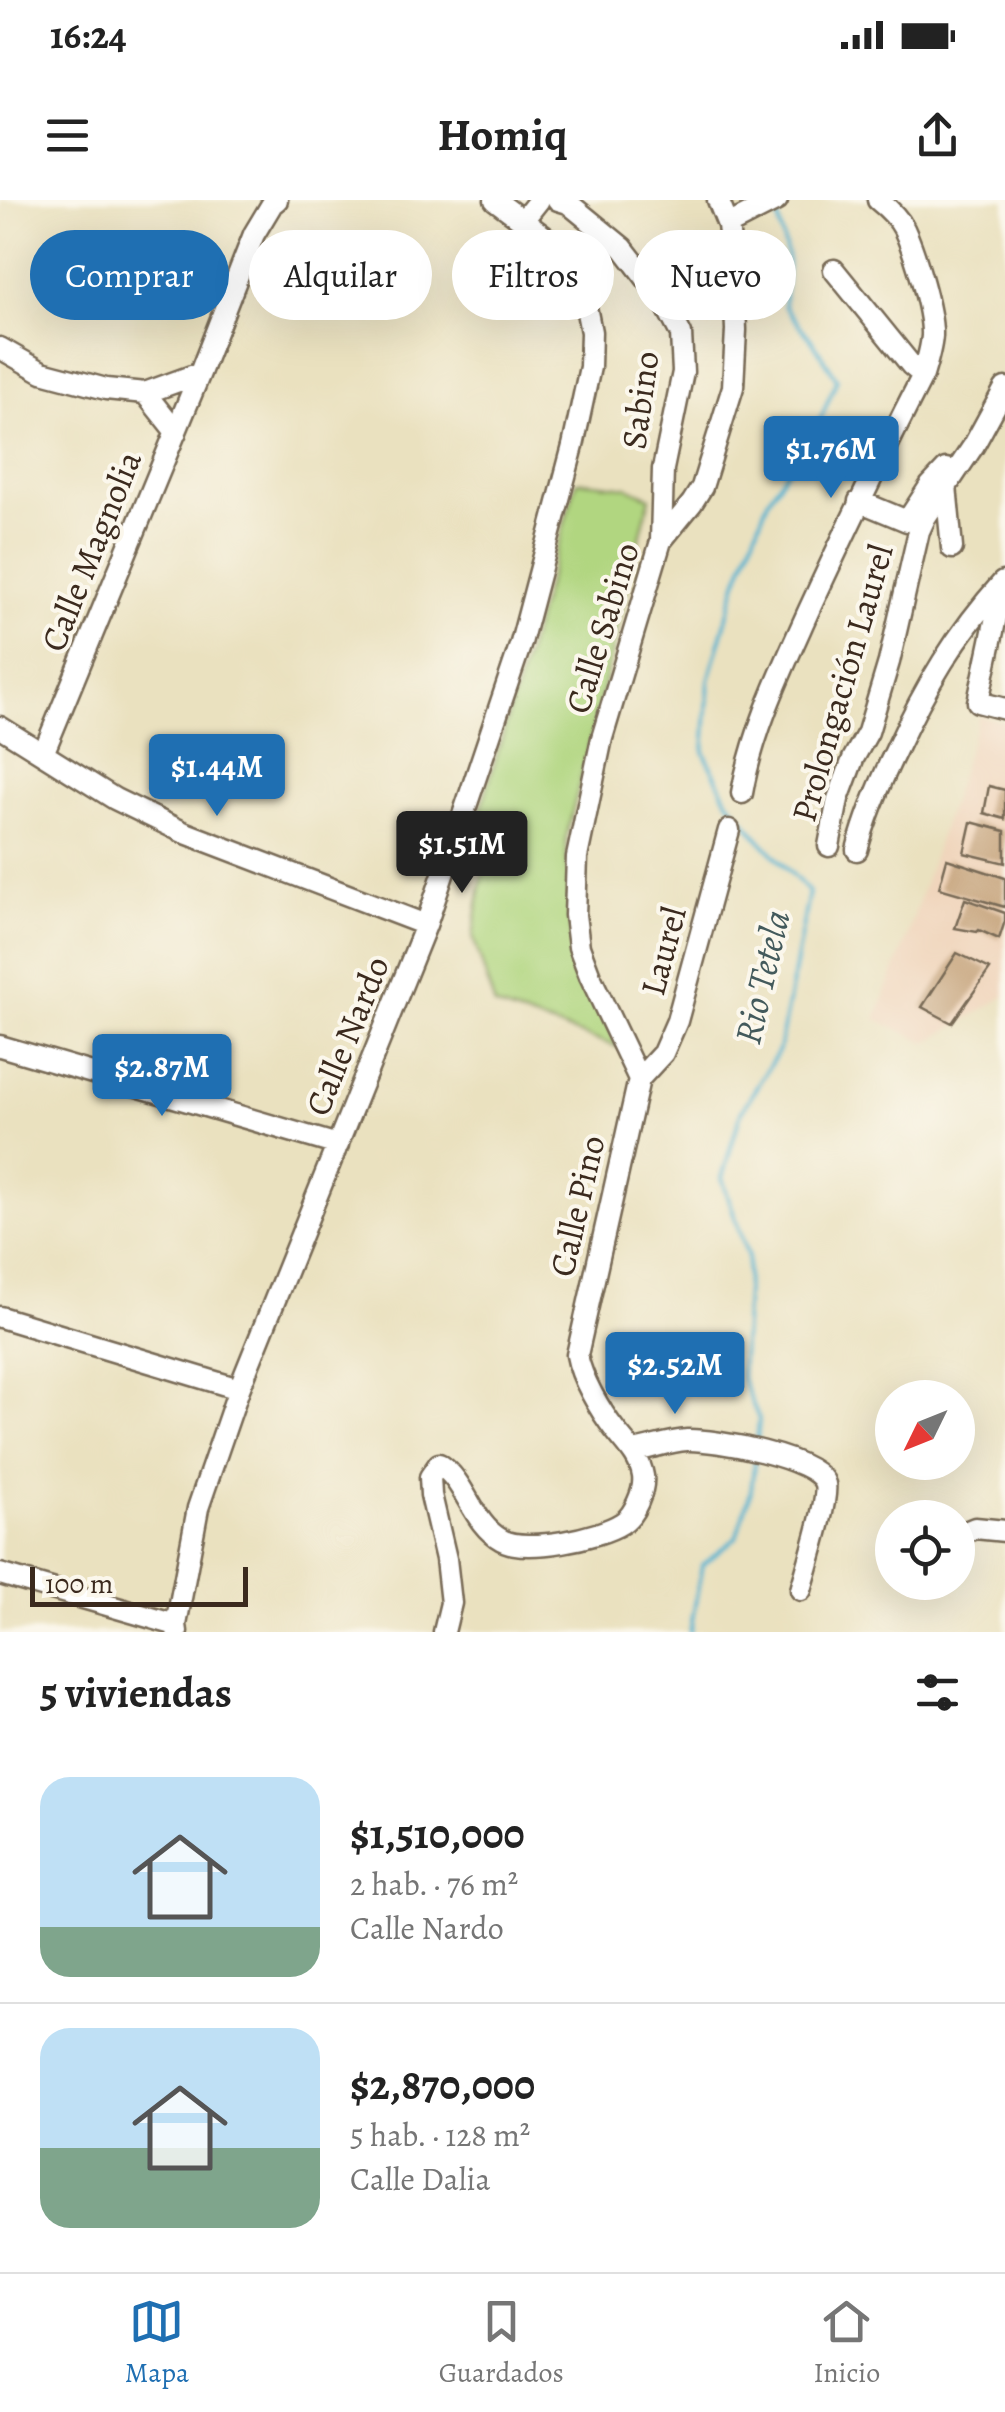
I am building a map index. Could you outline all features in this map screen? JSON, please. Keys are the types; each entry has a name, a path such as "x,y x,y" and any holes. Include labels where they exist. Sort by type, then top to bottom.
{"street":[{"name":"Calle Magnolia","path":"42,754 254,234 277,200"},
{"name":"Calle Nardo","path":"177,1629 198,1508 239,1389 426,926 521,643 573,446 590,367 591,332 582,292 545,237 495,200"},
{"path":"524,220 539,200"},
{"name":"Sabino","path":"558,200 568,203 623,248 663,300 681,334 683,372 663,469 660,541"},
{"name":"Calle Sabino","path":"639,1079 579,947 575,915 578,857 602,738 660,541 702,486 734,387 736,330 728,226 718,200"},
{"path":"742,793 747,763 779,678 859,501 923,375 932,337 923,288 904,230 878,200"},
{"path":"728,226 771,202"},
{"path":"834,270 923,375"},
{"path":"0,348 42,372 106,389 145,393 200,373"},
{"path":"859,501 907,521 930,486 974,446 1005,388"},
{"path":"145,393 176,432"},
{"name":"Prolongación Laurel","path":"830,846 838,798 868,732 890,662 920,531 974,446"},
{"path":"946,486 952,548"},
{"path":"1004,575 978,702 1005,709"},
{"path":"857,850 866,816 928,684 959,634 1004,575"},
{"path":"0,727 114,800 183,832 426,926"},
{"name":"Laurel","path":"639,1079 663,1053 678,1022 729,830"},
{"path":"0,1046 338,1145"},
{"name":"Calle Pino","path":"634,1451 612,1427 577,1355 639,1079"},
{"path":"0,1317 239,1389"},
{"path":"444,1632 450,1602 446,1558 430,1477 439,1464 450,1472 482,1523 501,1539 513,1544 549,1545 608,1530 630,1517 644,1478 634,1451 685,1440 722,1442 778,1455 815,1471 826,1486 801,1590"},
{"path":"975,1528 1005,1531"},
{"path":"0,1574 177,1629"}],"shaded area":[{"path":"979,716 1005,722 1005,996 927,1043 876,1019"}],"green space":[{"path":"577,481 627,487 650,497 566,838 571,939 618,1047 495,1006 473,936 488,840 474,833"}],"building":[{"path":"989,786 1005,790 1005,819 984,813"},
{"path":"971,822 1005,831 1005,863 964,853"},
{"path":"947,859 1005,878 1005,907 939,888"},
{"path":"965,899 1005,913 999,939 979,930 955,928"},
{"path":"957,953 990,969 952,1023 922,1007"}],"waterway":[{"name":"Rio Tetela","path":"757,1442 759,1419 741,1377 748,1257 722,1178 741,1112 779,1050 809,892 727,799 704,752 709,680 737,582 768,500 821,418 837,379 784,306 788,259 776,209"},
{"name":"Rio Tetela","path":"690,1632 702,1565 736,1538 751,1491 755,1456"}]}
